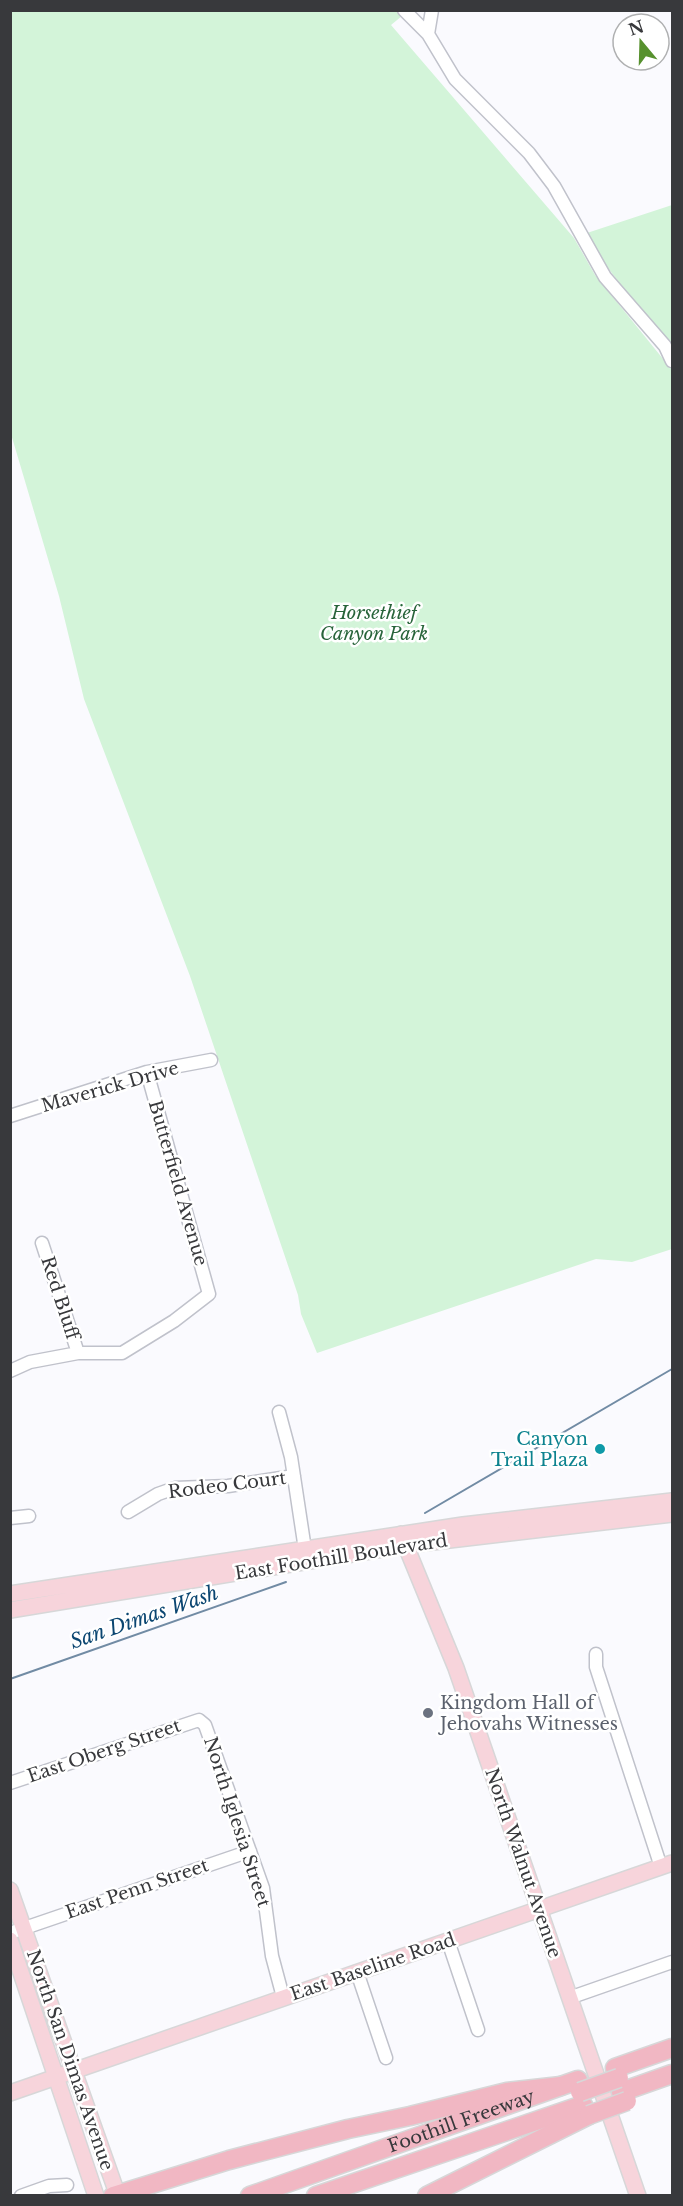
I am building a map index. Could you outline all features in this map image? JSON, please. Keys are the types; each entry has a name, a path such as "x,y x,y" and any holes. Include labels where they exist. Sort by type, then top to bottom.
{"highway":[{"name":"Foothill Freeway","path":"347,2196 578,2095 621,2085 672,2048"},
{"path":"621,2085 672,2060"},
{"path":"621,2085 672,2074"},
{"name":"Foothill Freeway","path":"249,2196 472,2117 497,2122 578,2095 621,2085 672,2085"},
{"path":"116,2195 229,2160 348,2129 507,2092 578,2095"},
{"path":"316,2196 578,2095"},
{"path":"427,2196 578,2095"}],"main road":[{"name":"East Foothill Boulevard","path":"10,1594 305,1554 404,1539 533,1515 672,1506"},
{"name":"North Walnut Avenue","path":"404,1539 442,1629 638,2196"},
{"name":"East Foothill Boulevard","path":"10,1610 305,1554"},
{"name":"East Baseline Road","path":"10,2093 667,1865"},
{"name":"North San Dimas Avenue","path":"10,1890 17,1930 74,2070 116,2195"},
{"name":"North San Dimas Avenue","path":"10,1940 96,2196"}],"street":[{"path":"404,10 428,34 455,79 529,153 554,186 605,277 664,346 672,361"},
{"path":"428,34 432,10"},
{"name":"Maverick Drive","path":"10,1116 147,1072 211,1060"},
{"name":"Butterfield Avenue","path":"78,1353 122,1353 174,1321 209,1294 147,1072"},
{"name":"Red Bluff","path":"42,1243 78,1353"},
{"path":"10,1371 30,1362 78,1353"},
{"path":"279,1412 294,1476 305,1554"},
{"name":"Rodeo Court","path":"128,1512 158,1494 175,1488 228,1486 294,1476"},
{"path":"10,1518 29,1516"},
{"path":"596,1654 596,1667 667,1865"},
{"name":"East Oberg Street","path":"10,1783 198,1720"},
{"name":"North Iglesia Street","path":"198,1720 205,1725 263,1888 272,1956 283,1997"},
{"name":"East Penn Street","path":"17,1930 250,1851"},
{"path":"448,1941 478,2030"},
{"path":"569,1998 672,1962"},
{"path":"357,1972 386,2058"},
{"path":"21,2196 49,2186 67,2185"}],"green space":[{"name":"Horsethief Canyon Park","path":"10,11 408,11 391,25 574,238 595,275 672,370 672,1249 632,1262 596,1259 317,1353 301,1314 298,1295 190,976 84,699 59,596 11,434"},
{"path":"672,205 672,351 594,250 587,233"}],"waterway":[{"name":"San Dimas Wash","path":"425,1513 672,1369"},
{"name":"San Dimas Wash","path":"10,1679 286,1582"}],"place":[{"name":"Canyon Trail Plaza","path":"600,1449"},
{"name":"Kingdom Hall of Jehovahs Witnesses","path":"428,1713"}]}
